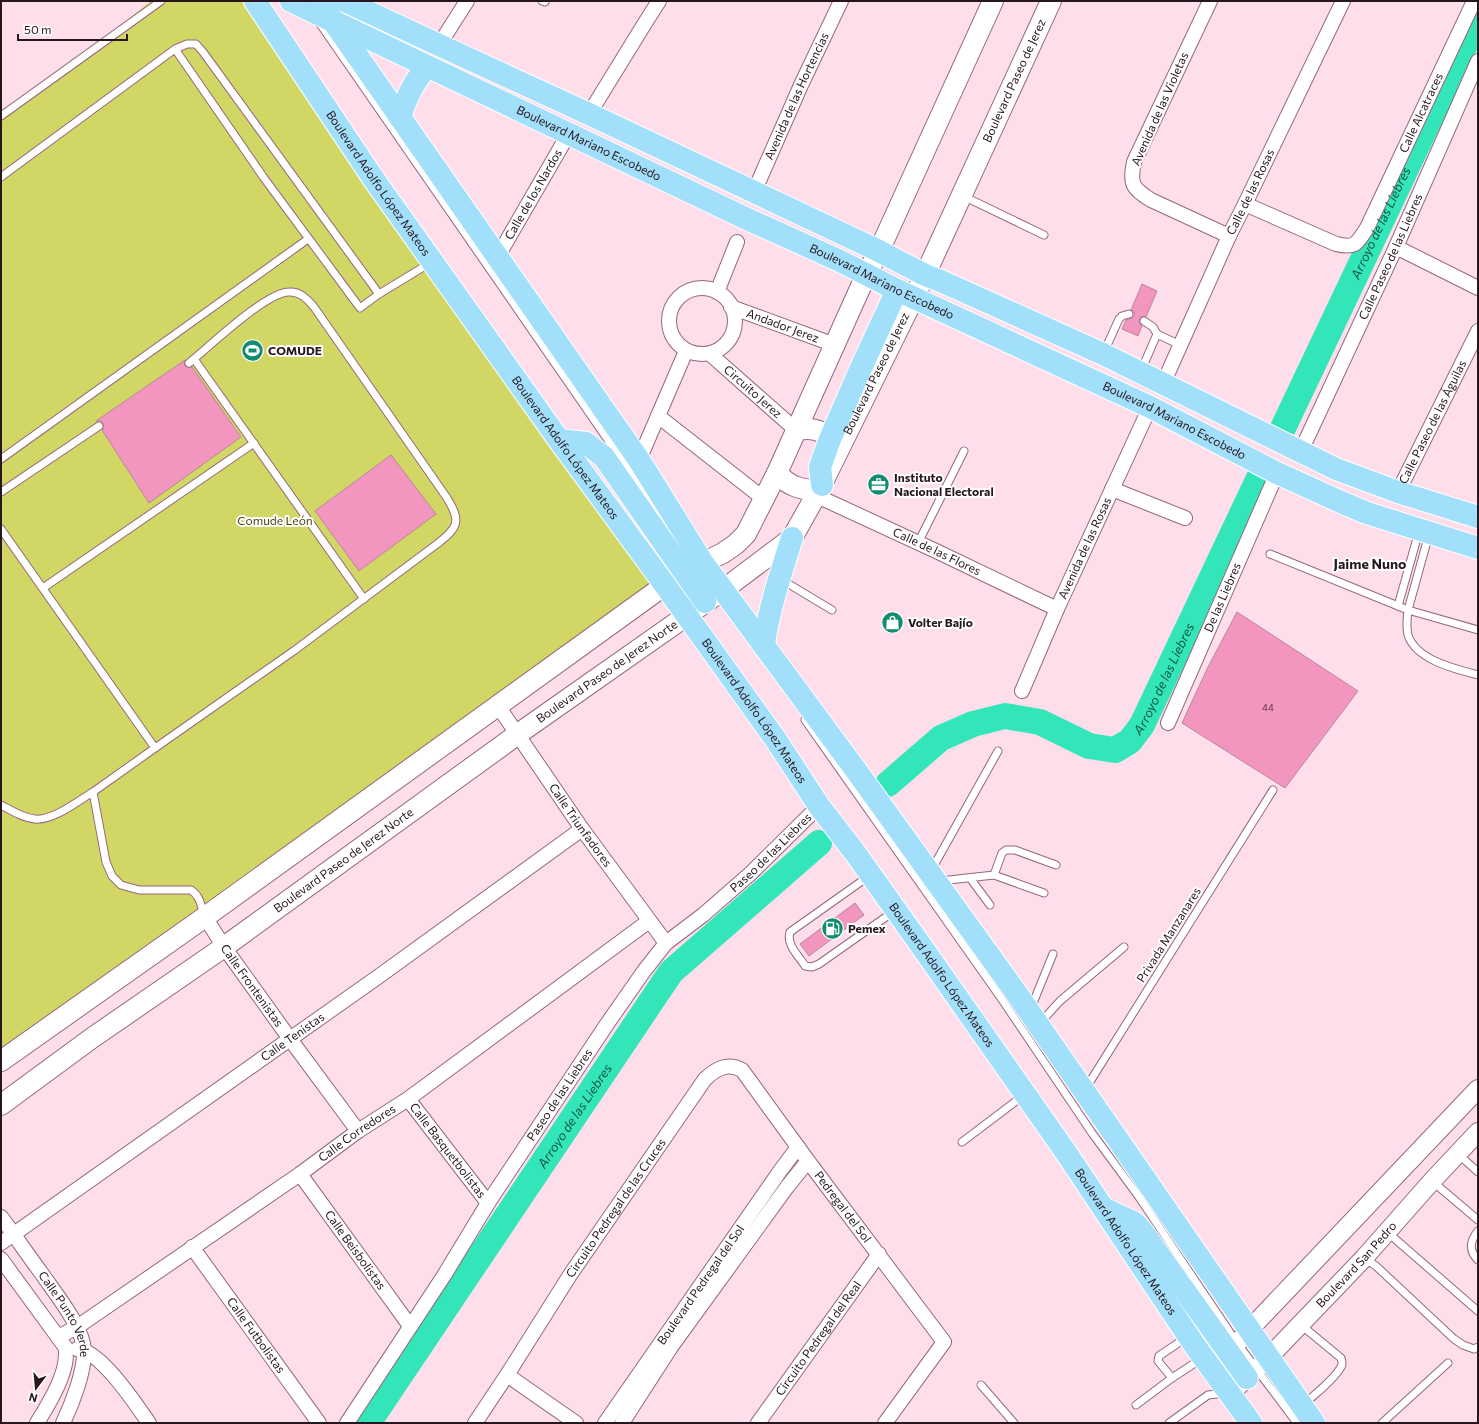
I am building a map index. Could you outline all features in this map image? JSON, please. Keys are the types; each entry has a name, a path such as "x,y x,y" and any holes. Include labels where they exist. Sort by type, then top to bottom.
{"main road":[{"name":"Boulevard Adolfo López Mateos","path":"255,1 371,175 559,440 776,740 819,806 871,874 1105,1209 1189,1336 1213,1381 1251,1423"},
{"name":"Boulevard Mariano Escobedo","path":"291,1 311,4 336,23 905,294 1150,407 1277,473 1355,508 1424,532 1478,548"},
{"name":"Boulevard Mariano Escobedo","path":"345,1 589,114 879,251 925,275 1103,354 1336,469 1398,492 1478,517"},
{"path":"1,1061 205,917 665,585 695,567 723,553 736,544 746,534 777,473 866,275 879,251 993,1"},
{"name":"Boulevard Paseo de Jerez","path":"686,616 792,538 819,490 905,294 925,275 1051,1"},
{"path":"336,23 640,460 695,567"},
{"path":"400,117 411,88 427,66"},
{"path":"777,473 784,481 797,488 819,490 820,467 830,439 861,368 905,294"},
{"path":"796,430 804,428 816,430 825,434 830,439"},
{"path":"559,440 586,443 604,457 695,567 715,595 764,644 1034,1018 1084,1092 1238,1342 1257,1367"},
{"path":"764,644 767,620 792,538"},
{"name":"Boulevard Paseo de Jerez Norte","path":"1,1105 92,1038 224,947 518,734 686,616"},
{"path":"1105,1209 1135,1223 1238,1342 1257,1367 1304,1417"}],"street":[{"path":"439,45 467,1"},
{"path":"589,114 659,1"},
{"name":"Avenida de las Hortencias","path":"754,192 840,1"},
{"name":"Avenida de las Violetas","path":"1210,1 1134,162 1131,175 1133,185 1139,193 1229,236"},
{"name":"Calle de las Rosas","path":"1163,384 1229,236 1343,1"},
{"name":"Calle Alcatraces","path":"1245,204 1336,244 1348,247 1357,243 1367,228 1474,1"},
{"name":"Calle Paseo de las Liebres","path":"1301,451 1396,247 1478,61"},
{"name":"Calle de los Nardos","path":"498,256 569,133"},
{"path":"717,292 736,242"},
{"path":"1396,247 1478,288"},
{"path":"700,288 717,292 726,298 731,306 735,321 732,335 723,347 710,354 697,354 686,351 673,339 668,322 672,306 684,293 700,288"},
{"name":"Andador Jerez","path":"731,306 834,345"},
{"name":"Calle Paseo de las Águilas","path":"1398,492 1478,331"},
{"path":"640,460 686,351"},
{"name":"Circuito Jerez","path":"710,354 796,430"},
{"name":"Avenida de las Rosas","path":"1022,691 1057,609 1150,407"},
{"path":"658,416 764,499"},
{"name":"De las Liebres","path":"1168,723 1277,473"},
{"path":"1112,489 1185,518"},
{"name":"Calle de las Flores","path":"819,490 918,543 1057,609"},
{"name":"Calle Triunfadores","path":"498,706 582,829 666,942"},
{"name":"Paseo de las Liebres","path":"347,1423 410,1326 446,1274 488,1203 607,1024 666,942 703,915 750,874 819,806"},
{"name":"Calle Tenistas","path":"1,1243 382,974 582,829"},
{"name":"Calle Frontenistas","path":"205,917 224,947 358,1131"},
{"name":"Calle Corredores","path":"62,1343 77,1327 300,1174 358,1131 408,1099 649,921"},
{"name":"Circuito Pedregal de las Cruces","path":"475,1423 570,1275 704,1079 722,1067 730,1066 742,1070"},
{"name":"Pedregal del Sol","path":"742,1070 808,1161 944,1342 885,1423"},
{"path":"1213,1381 1238,1342 1478,1089"},
{"name":"Calle Basquetbolistas","path":"408,1099 488,1203"},
{"name":"Boulevard San Pedro","path":"1213,1381 1257,1367 1364,1258 1432,1181 1478,1132"},
{"name":"Boulevard Pedregal del Sol","path":"606,1423 798,1147"},
{"name":"Boulevard Pedregal del Sol","path":"622,1423 672,1347 787,1187 808,1161"},
{"name":"Calle Beisbolistas","path":"300,1174 410,1326"},
{"name":"Calle Punto Verde","path":"1,1217 66,1308 81,1336 84,1350 83,1363 74,1397 63,1423"},
{"name":"Calle Futbolistas","path":"192,1247 319,1423"},
{"name":"Circuito Pedregal del Real","path":"758,1423 879,1254"},
{"name":"Calle Punto Verde","path":"1,1259 62,1343 65,1364 58,1382 37,1423"},
{"path":"62,1343 84,1350 111,1373 149,1423"},
{"path":"507,1374 576,1423"}],"lane":[{"path":"1,116 161,1"},
{"path":"311,4 349,63 674,535"},
{"path":"1,177 175,50 192,43 200,47 379,294"},
{"path":"175,50 264,178 360,308 379,294 432,261"},
{"path":"962,195 1044,235"},
{"path":"1,459 308,239"},
{"path":"1,805 24,816 35,819 44,819 64,810 93,792 295,650 364,599 446,538 454,529 456,519 454,510 447,498 314,307 305,297 296,292 288,291 275,295 231,327 191,361 254,443 364,599"},
{"path":"1103,354 1119,319 1122,316 1129,314"},
{"path":"1144,321 1153,327 1157,334 1180,345"},
{"path":"1140,373 1157,334"},
{"path":"1,492 99,426"},
{"path":"43,588 254,443"},
{"path":"918,543 964,451"},
{"path":"1,529 155,748"},
{"path":"1398,606 1424,532"},
{"path":"1424,532 1408,610 1408,635 1415,648 1432,660 1454,669 1478,675"},
{"path":"1270,554 1408,610 1478,630"},
{"path":"779,578 832,610"},
{"path":"799,711 1003,1001 1092,1133 1139,1197 1238,1342"},
{"path":"998,751 933,877 970,878 994,875 1044,893"},
{"name":"Privada Manzanares","path":"1084,1092 1273,790"},
{"path":"93,792 106,862 112,876 122,885 139,890 191,890 196,893 199,898 205,917"},
{"path":"994,875 1002,853 1006,850 1015,850 1056,865"},
{"path":"871,874 790,932 788,938 789,944 806,966 812,967 819,964 896,910"},
{"path":"970,878 990,905"},
{"path":"1034,1018 1060,1000 1124,947"},
{"path":"1034,1018 1053,954"},
{"path":"962,1142 1025,1094"},
{"path":"1457,1154 1478,1172"},
{"path":"1432,1181 1478,1220"},
{"path":"1478,1231 1471,1242 1473,1255 1478,1260"},
{"path":"1387,1232 1478,1311"},
{"path":"1364,1258 1376,1266 1454,1339 1469,1348 1474,1349 1478,1347"},
{"path":"1300,1324 1341,1358 1342,1361 1341,1366 1326,1384 1304,1417"},
{"path":"1172,1378 1158,1361 1159,1356 1189,1336"},
{"path":"1382,1423 1448,1362"},
{"path":"1136,1405 1172,1378 1213,1381"},
{"path":"1169,1423 1213,1381"},
{"path":"981,1385 1014,1423"}],"green space":[{"name":"COMUDE","path":"151,1 259,1 663,582 1,1052 1,121"}],"building":[{"path":"1142,284 1157,291 1146,317 1142,316 1140,319 1139,323 1142,326 1138,336 1122,329 1126,320 1134,316 1134,312 1131,310"},
{"path":"185,360 185,366 188,368 192,367 241,437 149,503 102,430 104,428 103,424 101,421 96,421"},
{"path":"391,455 436,514 359,571 315,511"},
{"path":"1237,612 1358,691 1285,788 1182,723 1208,667"},
{"name":"Pemex","path":"855,903 864,915 809,956 800,944"}],"waterway":[{"name":"Arroyo de las Liebres","path":"1283,428 1478,17"},
{"name":"Arroyo de las Liebres","path":"888,784 941,738 973,724 1005,716 1040,722 1089,746 1115,750 1130,741 1142,725 1259,478"},
{"name":"Arroyo de las Liebres","path":"368,1423 671,972 819,843"}],"place":[{"name":"COMUDE","path":"252,351"},
{"name":"Instituto Nacional Electoral","path":"879,485"},
{"name":"Volter Bajío","path":"893,623"},
{"name":"Pemex","path":"832,929"}],"district":[{"name":"Jaime Nuno","path":"1370,564"}],"park label":[{"name":"Comude León","path":"275,521"}]}
